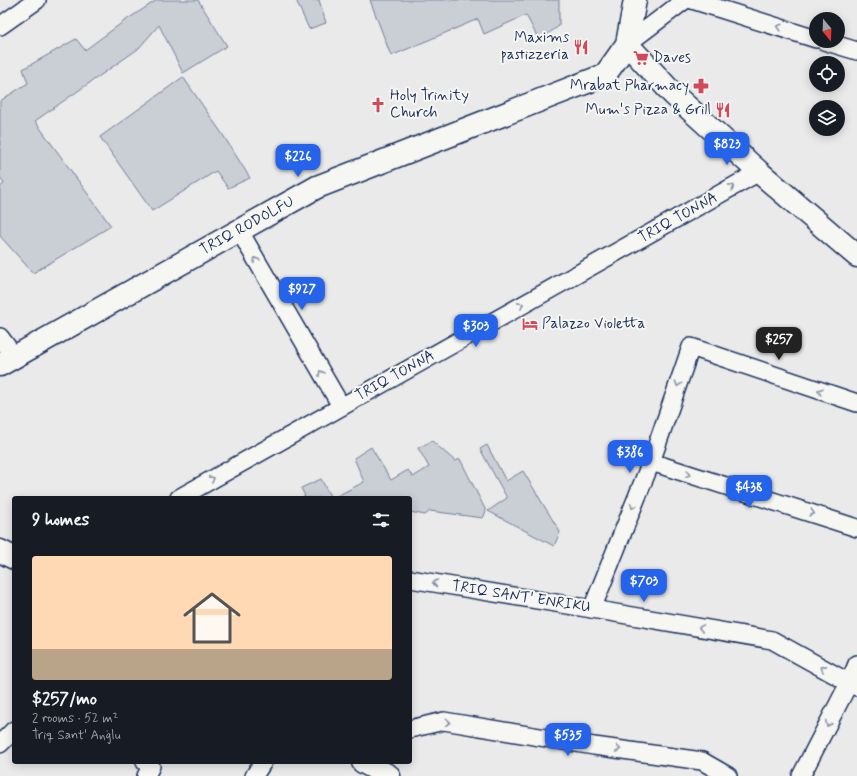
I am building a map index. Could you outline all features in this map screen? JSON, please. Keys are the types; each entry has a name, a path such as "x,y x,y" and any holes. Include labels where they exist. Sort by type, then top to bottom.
{"street":[{"path":"0,26 37,0"},
{"path":"627,44 635,0"},
{"path":"627,44 685,0"},
{"path":"692,0 809,37"},
{"path":"627,44 674,94 759,172 857,256"},
{"name":"TRIQ RODOLFU","path":"7,361 317,187 605,75 627,44"},
{"path":"845,47 857,51"},
{"name":"TRIQ TONNA","path":"182,496 759,172"},
{"path":"239,230 341,406"},
{"path":"0,337 7,361"},
{"path":"592,609 651,462 691,347 857,403"},
{"path":"651,462 857,528"},
{"path":"0,551 12,557"},
{"name":"TRIQ SANT' ENRIKU","path":"412,579 772,640 853,685"},
{"path":"800,776 853,685 857,664"},
{"path":"412,729 444,721 594,746 702,761 728,776"},
{"path":"0,744 12,732"},
{"path":"254,776 262,764"},
{"path":"367,764 389,776"}],"shaded area":[{"path":"157,0 198,0 227,46 183,73 159,25 138,49 35,121 111,226 33,273 0,236 0,187 4,184 0,177 0,101 28,83 23,69 76,39 85,50 123,22"},
{"path":"296,0 319,0 326,23 309,29"},
{"path":"370,0 559,0 559,26 539,40 526,15 484,34 478,19 391,56"},
{"path":"183,77 223,135 250,178 228,188 216,171 152,211 100,137"},
{"path":"432,441 455,461 460,459 486,511 483,518 430,511 425,515 412,512 412,496 337,496 364,482 354,458 371,447 391,480 408,470 413,477 429,467 418,448"},
{"path":"487,445 506,481 523,471 560,532 554,546 488,511 507,498 480,449"},
{"path":"321,479 330,496 305,496 301,488"}],"place":[{"name":"Maxims pastizzeria","path":"581,47"},
{"name":"Daves","path":"641,58"},
{"name":"Mrabat Pharmacy","path":"701,86"},
{"name":"Holy Trinity Church","path":"378,105"},
{"name":"Mum's Pizza & Grill","path":"723,110"},
{"name":"Palazzo Violetta","path":"530,324"}]}
